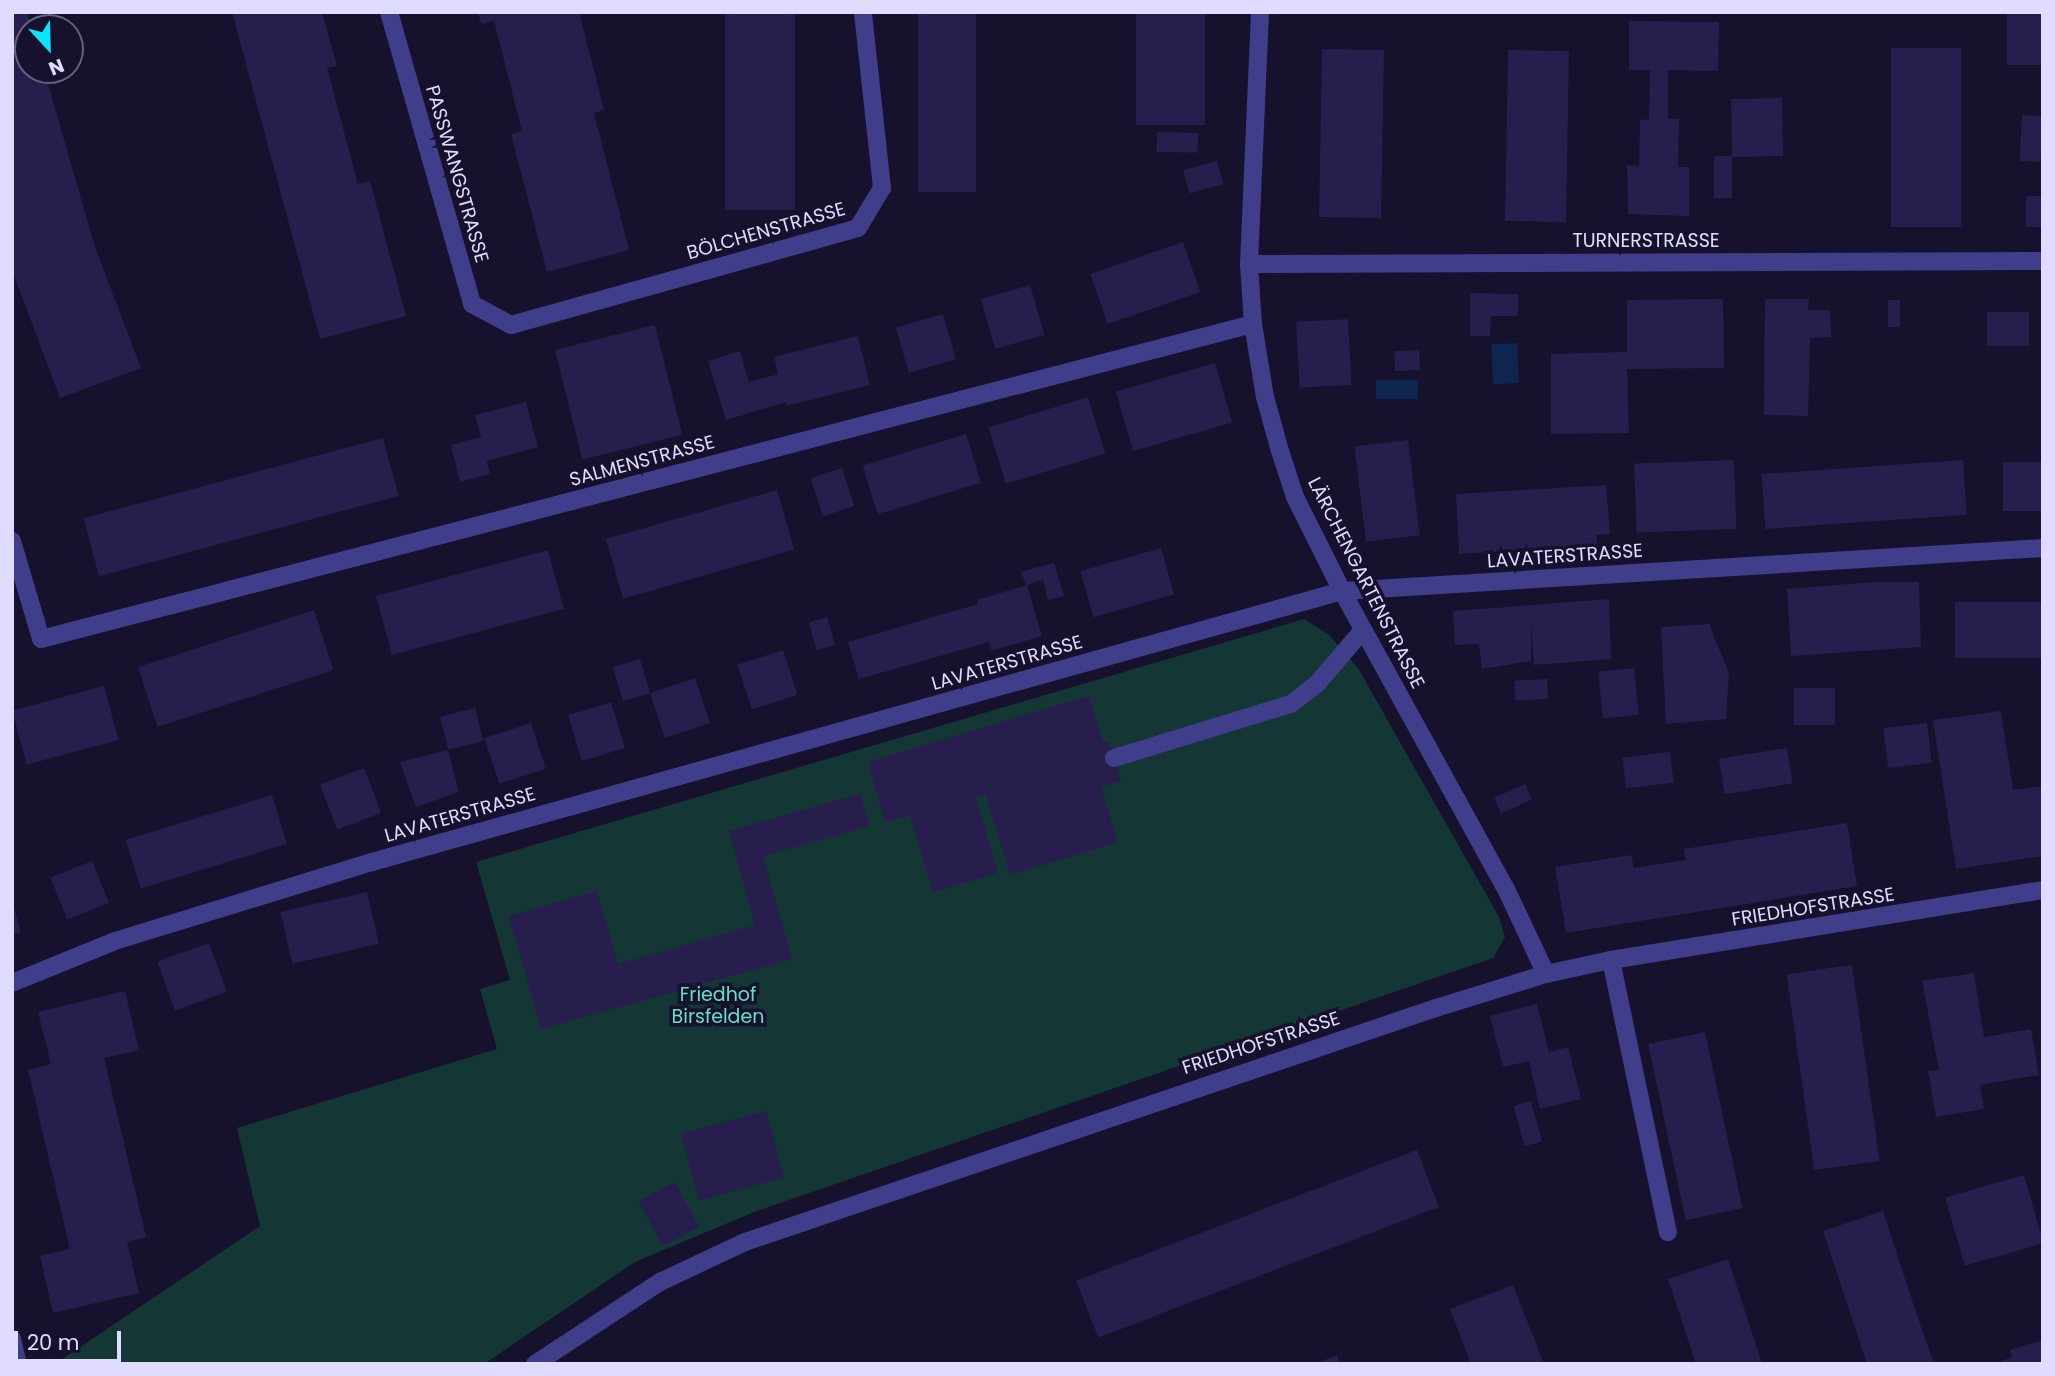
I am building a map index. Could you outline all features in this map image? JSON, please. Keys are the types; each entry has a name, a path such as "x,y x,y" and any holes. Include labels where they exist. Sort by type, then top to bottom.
{"street":[{"name":"PASSWANGSTRASSE","path":"389,12 472,304 511,325"},
{"name":"BÖLCHENSTRASSE","path":"511,325 858,228 882,188 863,12"},
{"name":"LÄRCHENGARTENSTRASSE","path":"1260,12 1249,264 1253,324 1265,397 1280,452 1296,497 1342,591 1506,889 1546,974"},
{"name":"TURNERSTRASSE","path":"1249,264 2043,261"},
{"name":"SALMENSTRASSE","path":"12,541 41,639 1253,324"},
{"name":"LAVATERSTRASSE","path":"12,983 115,941 372,862 1342,591 2043,548"},
{"path":"1114,758 1291,704 1317,684 1363,630"},
{"name":"FRIEDHOFSTRASSE","path":"535,1364 660,1282 745,1242 1192,1088 1546,974 1611,960 2043,890"},
{"path":"1611,960 1668,1231"},
{"path":"12,1339 18,1364"}],"green space":[{"name":"Friedhof Birsfelden","path":"1304,619 1329,635 1358,668 1499,917 1505,937 1493,958 754,1212 635,1262 484,1364 55,1364 260,1226 237,1128 497,1049 480,989 510,980 476,862"}],"water":[{"path":"1517,343 1519,383 1493,384 1491,344"},
{"path":"1376,380 1418,380 1418,399 1376,399"}],"building":[{"path":"12,12 27,12 14,14 14,84 48,84 95,247 141,368 60,398 12,270"},
{"path":"232,12 322,12 337,66 327,68 358,184 370,181 406,316 320,339"},
{"path":"478,12 579,12 604,110 594,113 629,250 547,272 511,134 522,131 494,21 481,24"},
{"path":"725,12 795,12 795,210 725,210"},
{"path":"918,12 976,12 976,192 918,192"},
{"path":"1136,12 1205,12 1205,125 1136,125"},
{"path":"2007,12 2043,12 2043,65 2007,65"},
{"path":"1629,21 1719,22 1718,71 1668,70 1668,119 1679,119 1678,167 1689,167 1689,216 1628,214 1627,165 1639,166 1640,120 1649,119 1650,70 1629,70"},
{"path":"1891,48 1961,48 1961,227 1891,227"},
{"path":"1322,49 1384,50 1381,218 1319,217"},
{"path":"1508,50 1569,51 1566,222 1505,221"},
{"path":"1782,98 1783,156 1732,157 1731,99"},
{"path":"2022,115 2043,116 2041,162 2020,161"},
{"path":"1157,132 1198,133 1198,153 1157,152"},
{"path":"1714,156 1732,156 1732,198 1714,198"},
{"path":"1217,161 1223,184 1189,193 1183,170"},
{"path":"2026,196 2043,196 2043,227 2026,227"},
{"path":"1183,242 1200,292 1108,324 1090,274"},
{"path":"1030,285 1044,335 995,349 981,299"},
{"path":"1470,293 1518,294 1518,316 1491,316 1490,336 1470,336"},
{"path":"1723,299 1724,368 1627,369 1629,433 1551,434 1551,354 1627,352 1627,300"},
{"path":"1765,299 1809,299 1808,310 1830,310 1831,337 1810,338 1808,416 1764,415"},
{"path":"1888,300 1900,300 1900,327 1888,327"},
{"path":"1987,312 2029,312 2029,346 1987,346"},
{"path":"943,314 956,359 909,373 896,328"},
{"path":"1348,319 1351,385 1300,388 1296,322"},
{"path":"655,325 682,435 582,460 555,350"},
{"path":"858,336 870,385 786,406 786,402 726,420 708,361 740,351 749,382 778,374 774,357"},
{"path":"1419,350 1420,370 1395,371 1394,351"},
{"path":"1215,363 1232,423 1133,451 1116,391"},
{"path":"1088,397 1105,453 1006,484 989,427"},
{"path":"526,402 538,447 487,461 490,474 460,482 451,445 481,437 475,415"},
{"path":"966,434 981,483 878,514 863,466"},
{"path":"383,438 399,496 99,576 84,518"},
{"path":"1408,440 1420,535 1366,542 1354,447"},
{"path":"1734,460 1736,529 1636,532 1634,463"},
{"path":"1963,460 1967,515 1765,529 1761,474"},
{"path":"2003,462 2043,462 2043,511 2003,511"},
{"path":"842,468 854,506 823,516 811,478"},
{"path":"1606,485 1610,534 1597,535 1597,546 1459,554 1456,494"},
{"path":"777,490 794,550 623,599 606,539"},
{"path":"1161,548 1174,594 1093,617 1080,571"},
{"path":"548,550 564,609 392,655 376,596"},
{"path":"1054,563 1064,596 1048,600 1043,580 1027,585 1020,572"},
{"path":"1875,582 1919,582 1921,647 1791,656 1787,589"},
{"path":"1027,585 1042,636 991,651 989,642 859,679 848,642 978,604 977,600"},
{"path":"1609,599 1611,659 1534,665 1531,621 1531,661 1482,669 1479,644 1455,645 1453,611"},
{"path":"1955,602 2043,602 2043,658 1955,658"},
{"path":"314,610 333,670 158,727 138,667"},
{"path":"827,617 835,645 817,650 809,622"},
{"path":"1709,624 1729,673 1726,719 1666,724 1661,627"},
{"path":"783,650 798,695 752,710 737,665"},
{"path":"640,659 650,693 623,701 613,667"},
{"path":"1634,668 1639,715 1603,719 1598,672"},
{"path":"695,678 710,723 665,738 650,693"},
{"path":"1547,679 1548,699 1515,701 1514,681"},
{"path":"104,686 118,740 27,765 12,711"},
{"path":"1794,688 1835,688 1835,725 1794,725"},
{"path":"1089,696 1103,742 1109,741 1121,781 1101,787 1118,842 1010,875 986,795 976,798 998,873 933,892 910,815 885,822 868,762"},
{"path":"611,702 625,748 582,761 568,715"},
{"path":"475,708 483,741 448,750 440,717"},
{"path":"2001,711 2013,790 2043,786 2043,856 1956,869 1933,720"},
{"path":"531,723 546,769 499,784 484,738"},
{"path":"1927,723 1932,763 1888,768 1883,728"},
{"path":"1787,748 1793,784 1724,794 1719,759"},
{"path":"448,750 459,792 416,807 400,762"},
{"path":"1670,752 1674,783 1626,789 1622,758"},
{"path":"364,768 381,813 337,830 320,785"},
{"path":"1525,784 1532,800 1501,813 1494,798"},
{"path":"860,794 870,826 763,856 792,959 541,1029 509,916 597,891 618,964 755,925 729,831"},
{"path":"272,795 287,844 141,889 126,840"},
{"path":"1847,823 1857,886 1566,933 1555,867 1631,855 1634,868 1685,860 1684,849"},
{"path":"92,861 109,903 67,920 50,878"},
{"path":"367,892 379,944 292,964 280,912"},
{"path":"12,900 21,933 12,935"},
{"path":"209,943 227,992 175,1011 157,962"},
{"path":"1852,965 1880,1161 1814,1170 1787,974"},
{"path":"1974,973 1984,1037 2031,1029 2039,1075 1980,1085 1984,1109 1936,1117 1928,1071 1939,1070 1922,981"},
{"path":"125,991 139,1050 104,1058 146,1237 127,1242 139,1293 53,1313 40,1256 70,1249 28,1070 51,1064 38,1012"},
{"path":"1537,1004 1549,1052 1568,1047 1581,1099 1540,1109 1529,1061 1503,1067 1490,1016"},
{"path":"1705,1032 1742,1208 1686,1220 1648,1044"},
{"path":"1531,1101 1542,1142 1524,1146 1514,1106"},
{"path":"766,1111 784,1178 699,1200 681,1134"},
{"path":"1417,1150 1439,1207 1098,1338 1076,1281"},
{"path":"2024,1175 2043,1243 1965,1266 1945,1198"},
{"path":"675,1182 699,1227 663,1246 639,1201"},
{"path":"1883,1211 1934,1364 1867,1364 1823,1231"},
{"path":"1728,1259 1762,1364 1696,1364 1668,1279"},
{"path":"1513,1285 1544,1364 1471,1364 1450,1309"},
{"path":"2043,1340 2043,1364 2003,1364 2002,1361 2012,1357 2010,1350"},
{"path":"1337,1355 1340,1364 1315,1364"}]}
